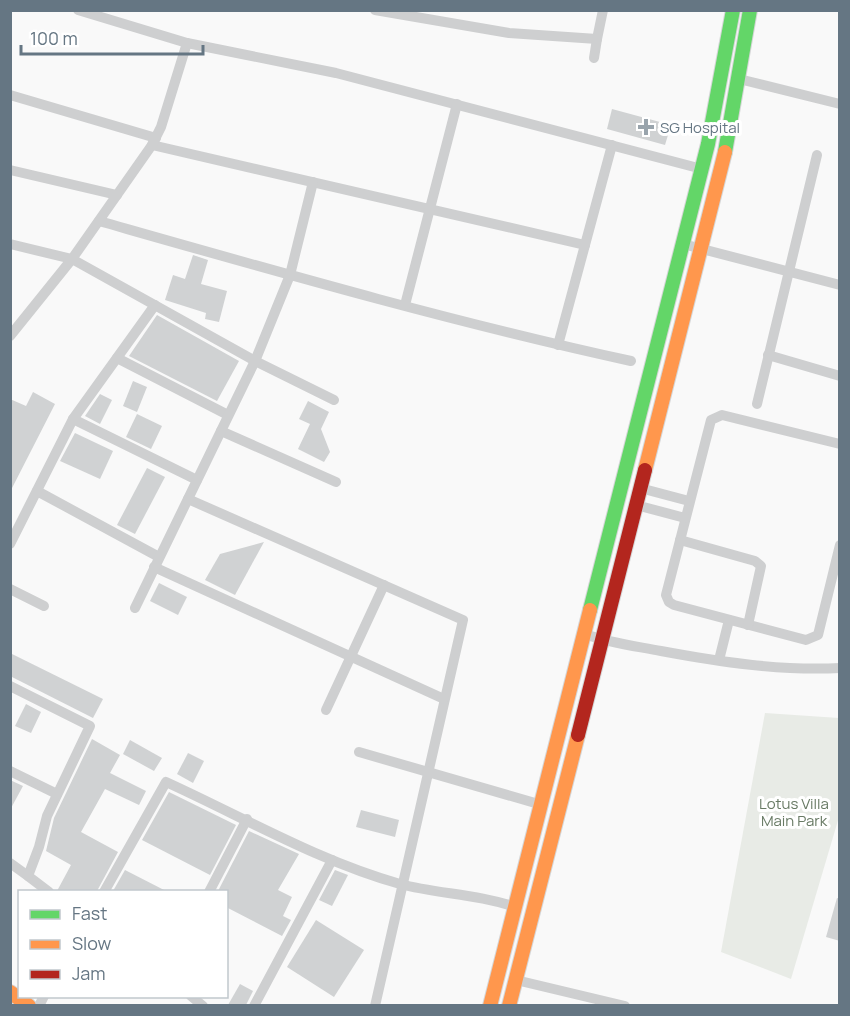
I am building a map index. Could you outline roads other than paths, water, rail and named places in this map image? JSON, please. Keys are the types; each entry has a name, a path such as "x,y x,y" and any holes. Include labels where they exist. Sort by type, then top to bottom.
{"street":[{"path":"78,10 187,42 336,73 702,169"},
{"path":"375,10 509,33 597,39"},
{"path":"594,58 603,10"},
{"path":"490,1005 702,169 733,10"},
{"path":"509,1005 731,129 750,10"},
{"path":"10,336 72,259 154,141 187,42"},
{"path":"739,79 840,104"},
{"path":"10,95 154,141 313,182 585,245"},
{"path":"405,305 457,104"},
{"path":"558,345 612,145"},
{"path":"757,404 817,155"},
{"path":"10,170 117,195"},
{"path":"135,608 255,361 290,274 313,182"},
{"path":"99,221 405,305 558,345 631,361"},
{"path":"10,244 72,259 255,361 334,400"},
{"path":"683,244 840,285"},
{"path":"10,543 73,419 155,305"},
{"path":"10,318 22,321"},
{"path":"768,355 840,376"},
{"path":"117,358 228,415"},
{"path":"840,444 722,415 711,420 666,595 669,602 806,640 818,635 840,545"},
{"path":"73,419 197,480"},
{"path":"221,431 336,482"},
{"path":"640,488 689,501"},
{"path":"37,491 157,562 444,699"},
{"path":"188,499 463,620 375,1005"},
{"path":"636,505 685,518"},
{"path":"680,540 755,561 761,566 748,625"},
{"path":"326,710 384,585"},
{"path":"10,589 44,606"},
{"path":"720,660 729,620"},
{"path":"585,634 602,640 720,660 798,670 840,668"},
{"path":"10,686 90,726 46,816 39,847 28,876"},
{"path":"360,752 427,774 542,805"},
{"path":"10,771 57,794"},
{"path":"105,890 166,782 332,860 401,884 495,900 515,908"},
{"path":"210,890 248,819"},
{"path":"254,1005 332,860"},
{"path":"10,863 48,890"},
{"path":"516,980 608,1004 625,1005"}],"place":[{"name":"SG Hospital","path":"646,127"}],"park label":[{"name":"Lotus Villa Main Park","path":"794,812"}]}
